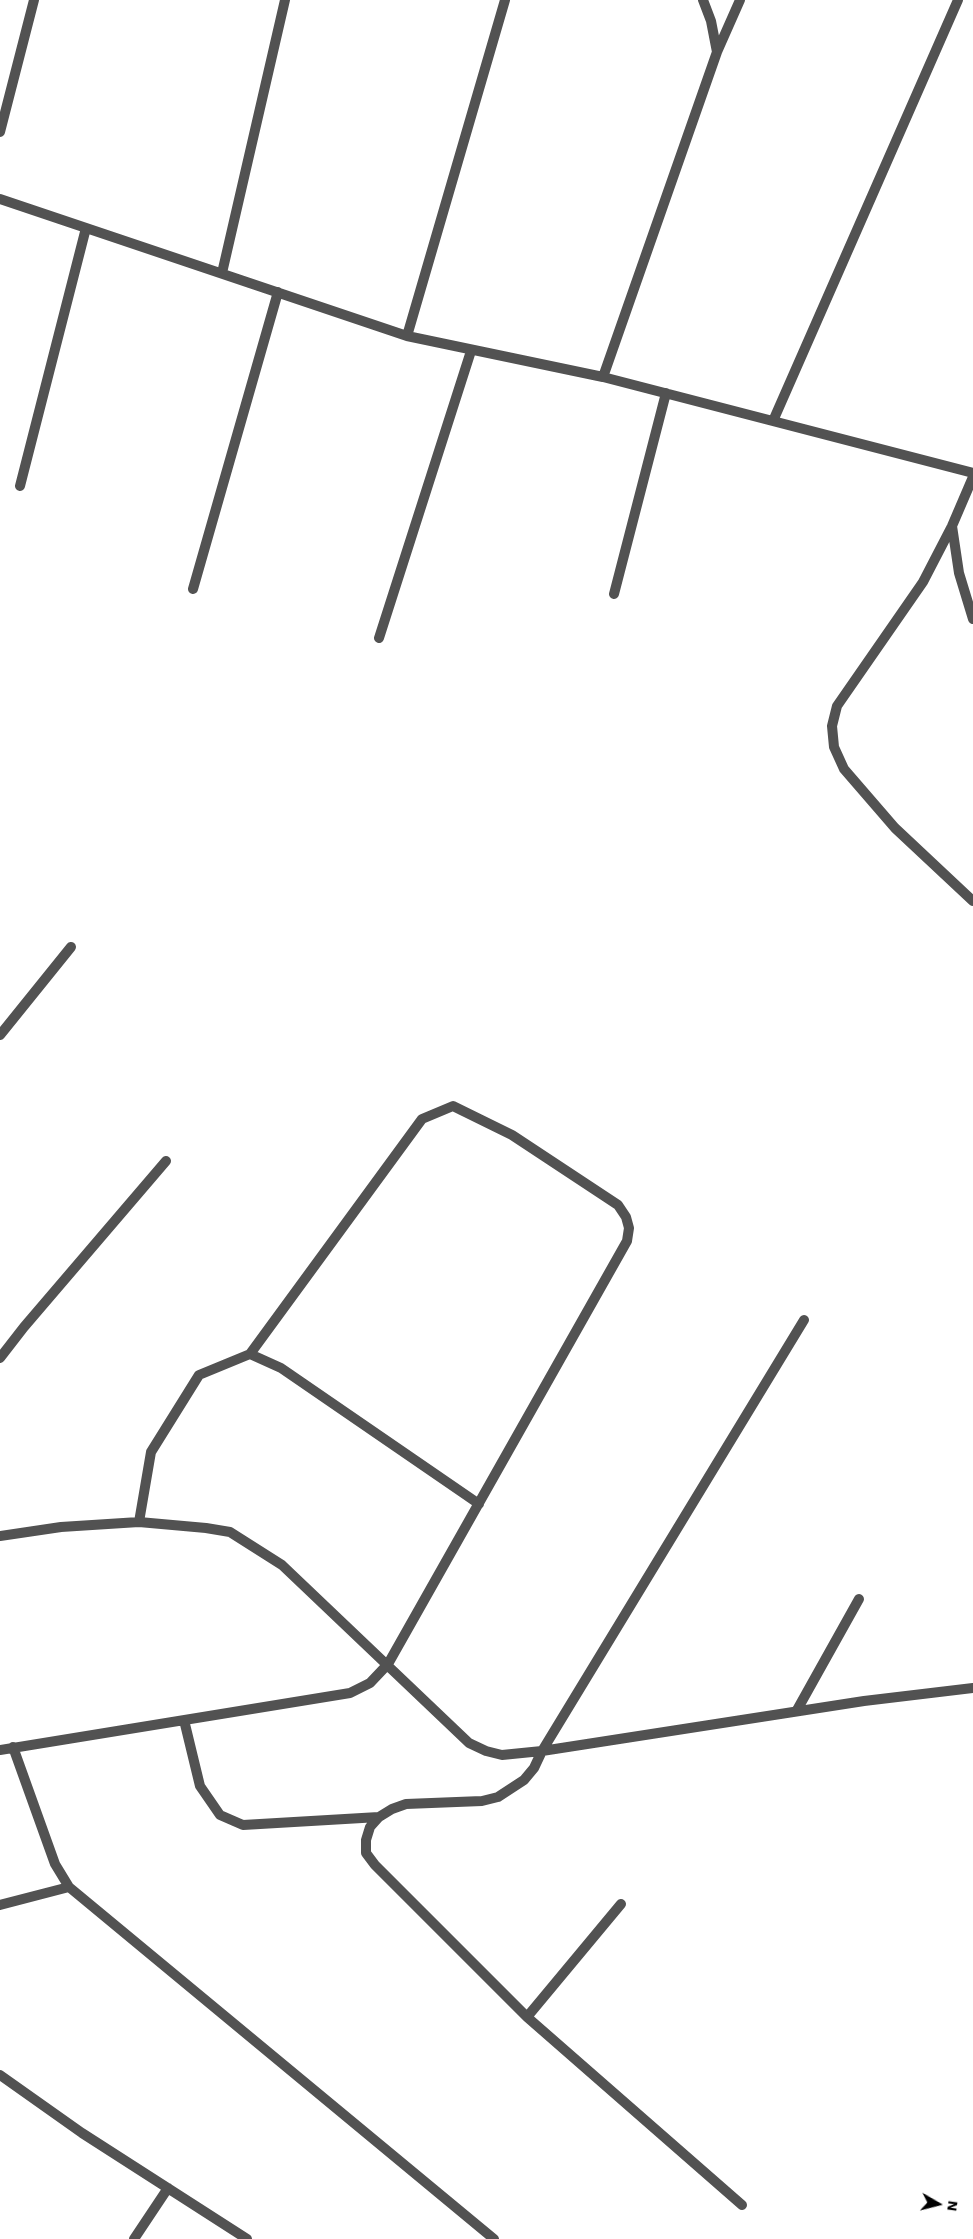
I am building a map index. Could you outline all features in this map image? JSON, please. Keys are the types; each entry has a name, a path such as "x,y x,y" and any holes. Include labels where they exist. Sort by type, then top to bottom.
{"street":[{"path":"0,132 34,0"},
{"path":"222,273 285,0"},
{"path":"407,336 504,0"},
{"path":"702,0 711,21 717,52"},
{"path":"604,377 717,52 740,0"},
{"path":"773,421 958,0"},
{"path":"0,199 407,336 471,351 604,377 973,475 952,526 923,582 837,706 832,726 834,747 844,769 895,828 973,901"},
{"path":"20,486 86,228"},
{"path":"193,589 278,292"},
{"path":"379,638 471,351"},
{"path":"614,594 666,393"},
{"path":"952,526 958,573 973,619"},
{"path":"0,1035 71,947"},
{"path":"0,1750 350,1693 370,1683 388,1664 627,1240 629,1228 626,1217 618,1206 520,1140 453,1106 422,1119 250,1354 199,1375 151,1452 139,1522"},
{"path":"0,1358 24,1327 166,1161"},
{"path":"742,2205 527,2017 375,1865 366,1853 366,1840 370,1826 379,1817 392,1809 406,1804 482,1801 498,1797 524,1780 534,1768 542,1751 804,1320"},
{"path":"250,1354 281,1368 479,1504"},
{"path":"0,1536 61,1527 139,1522 230,1532 282,1565 469,1743 486,1751 502,1755 542,1751 797,1710 973,1688"},
{"path":"797,1710 859,1599"},
{"path":"184,1720 200,1786 220,1815 244,1825 379,1817"},
{"path":"13,1747 55,1864 69,1886 494,2239"},
{"path":"0,1905 69,1886"},
{"path":"527,2017 620,1904"},
{"path":"0,2075 82,2133 247,2239"},
{"path":"134,2239 168,2188"}]}
